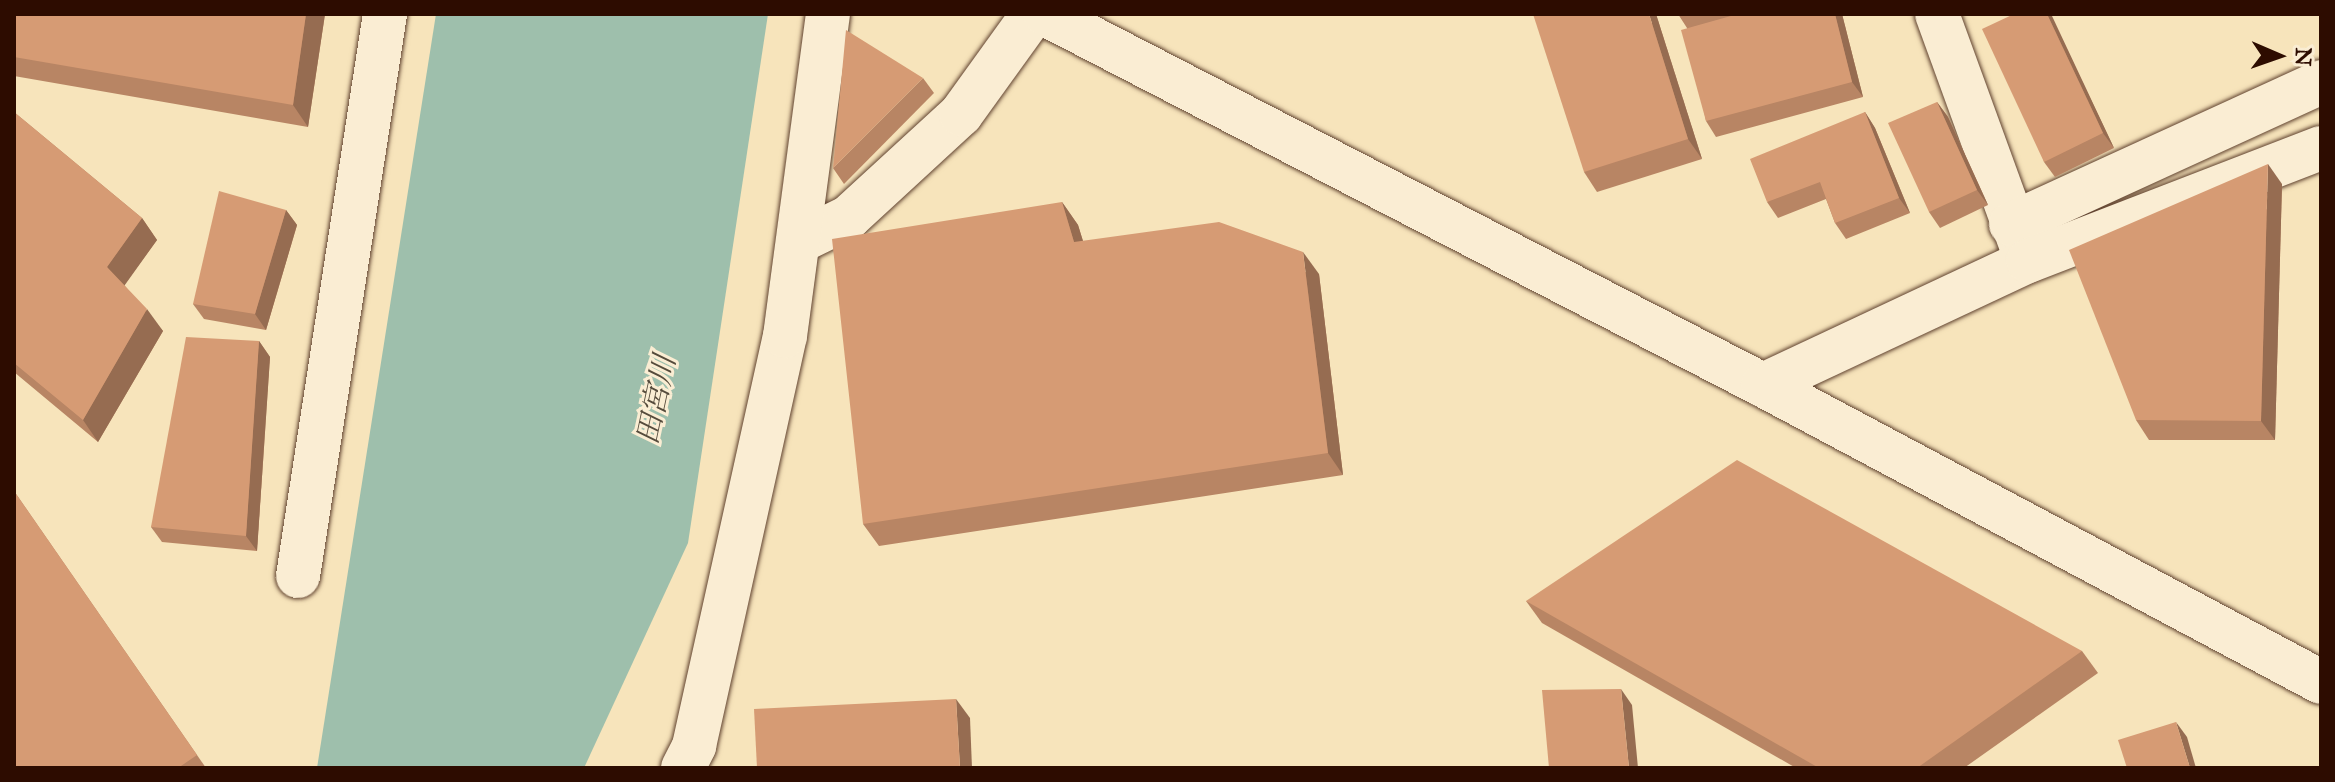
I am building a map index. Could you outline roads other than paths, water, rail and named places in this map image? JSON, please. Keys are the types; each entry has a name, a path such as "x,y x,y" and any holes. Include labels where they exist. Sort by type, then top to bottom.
{"street":[{"path":"298,576 385,14"},
{"path":"683,768 694,746 785,336 828,14"},
{"path":"798,242 849,217 961,114 1033,14"},
{"path":"1045,14 1763,385 2321,682"},
{"path":"1937,14 2020,242"},
{"path":"1763,385 2020,242 2321,82"},
{"path":"2020,242 2321,148"}],"water":[{"name":"田宮川","path":"436,14 768,14 688,543 584,768 317,768"}]}
